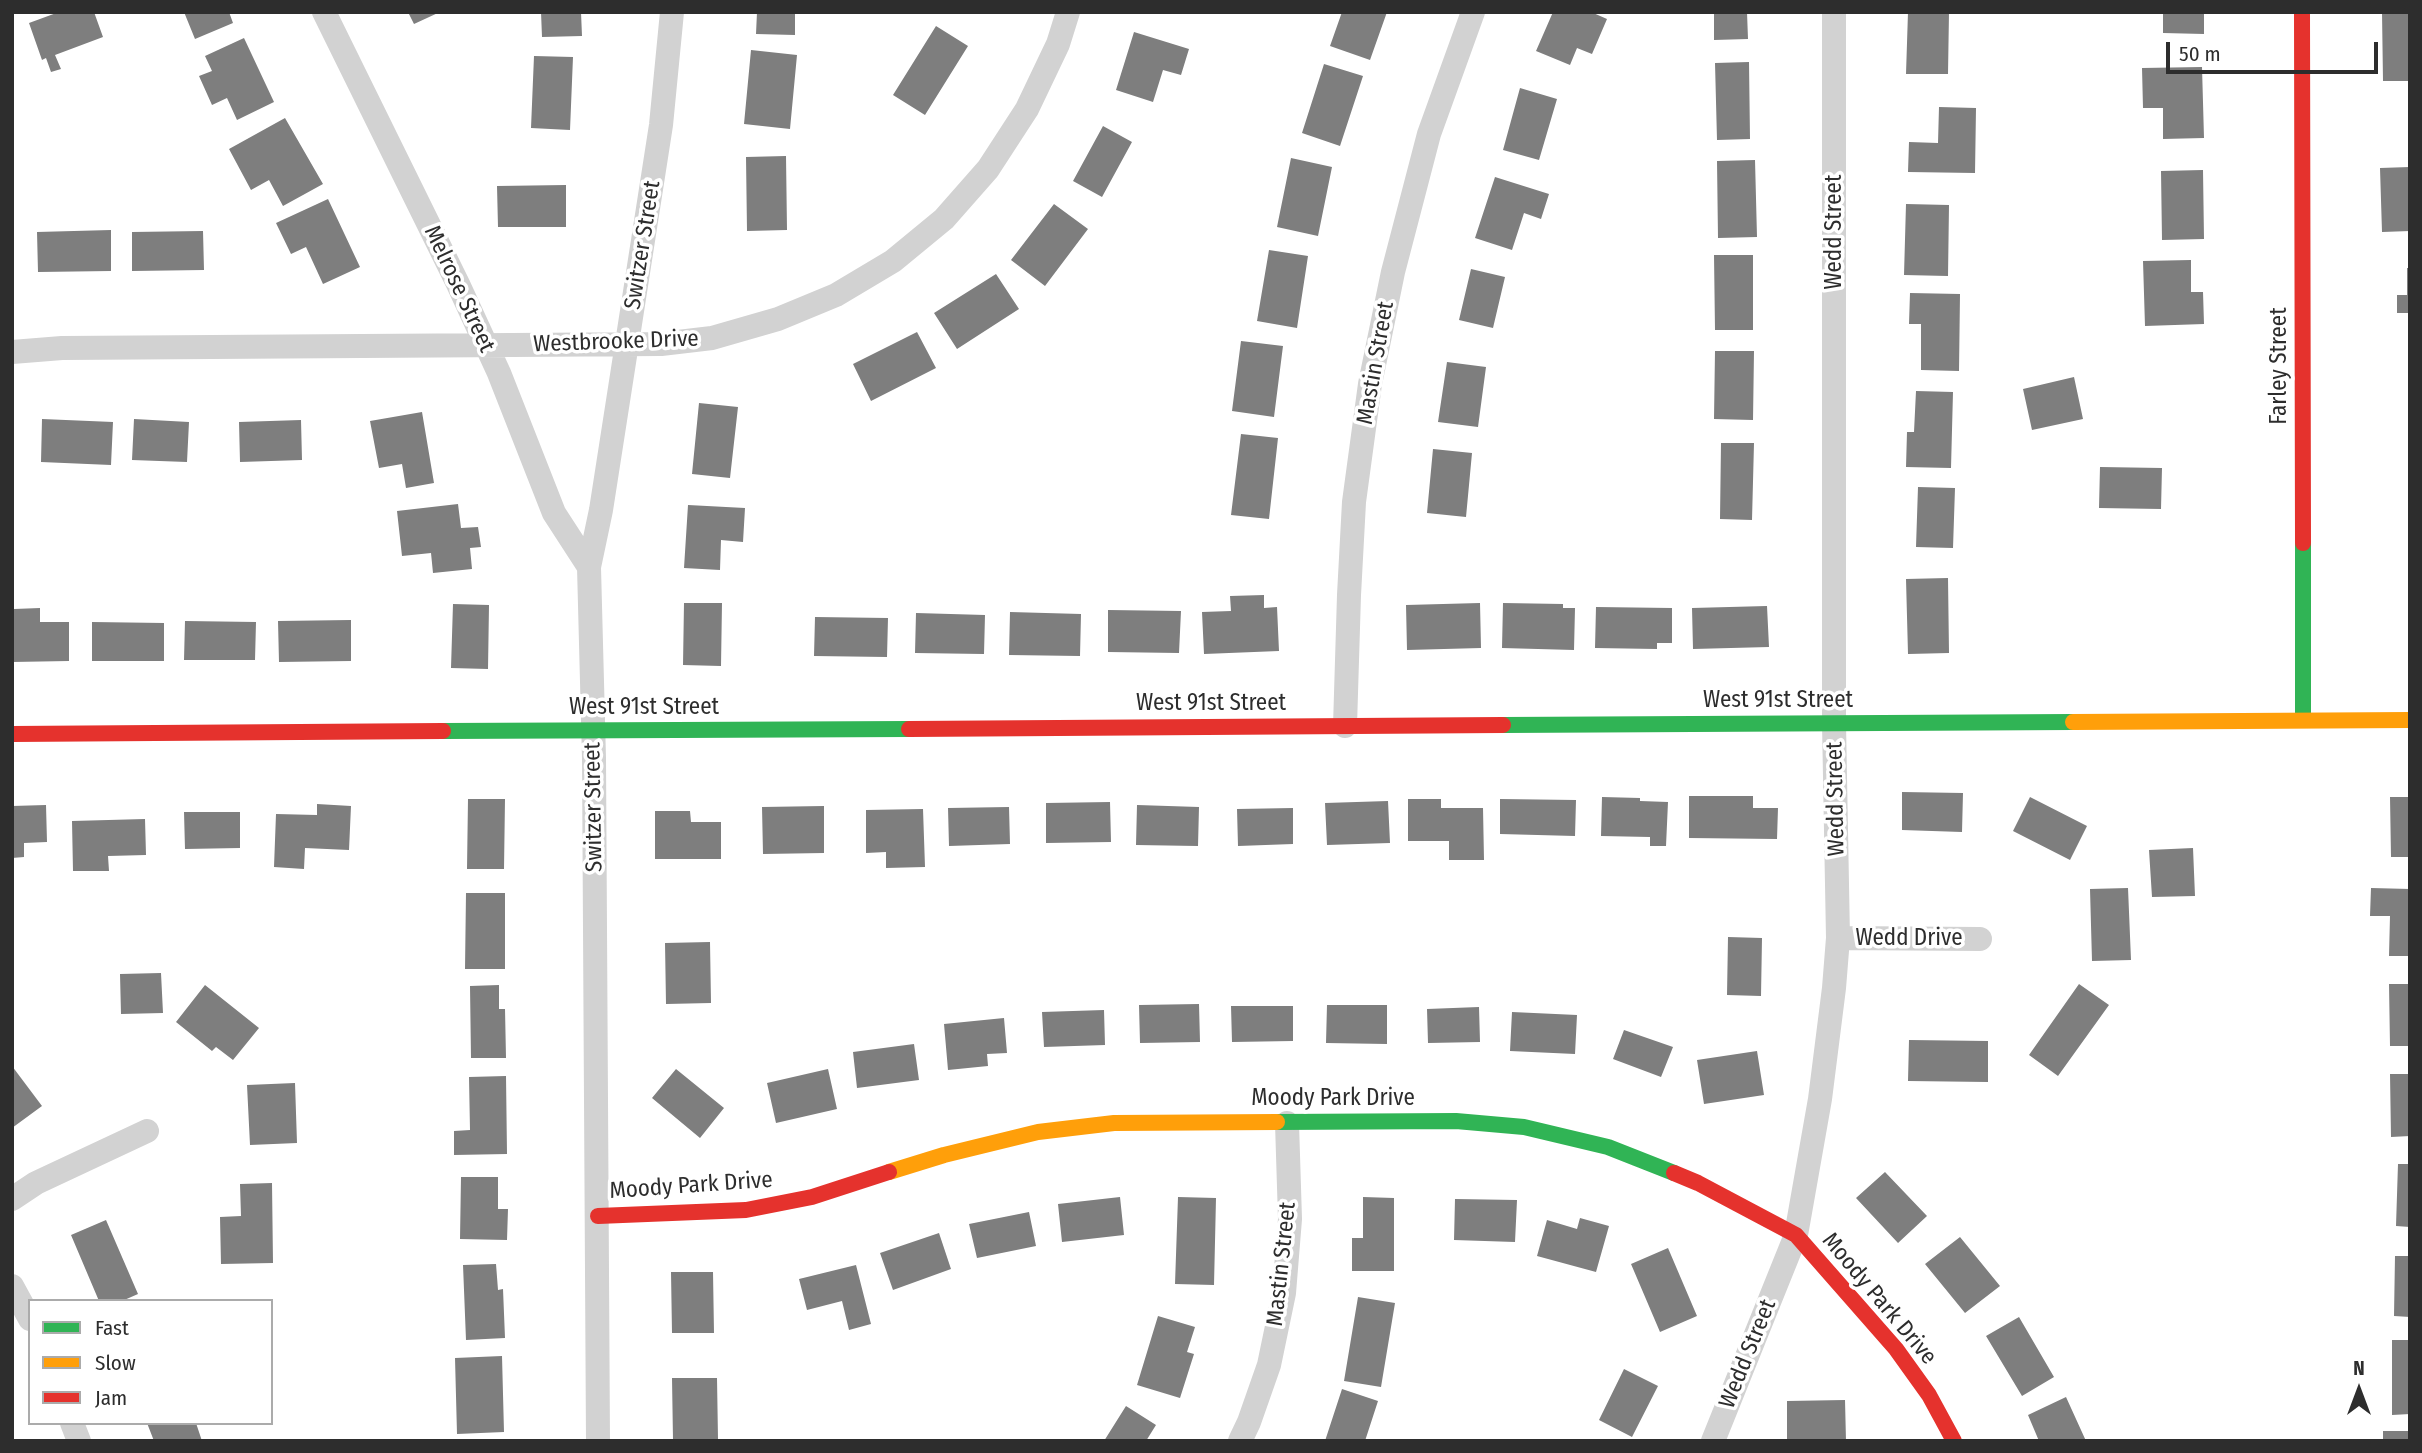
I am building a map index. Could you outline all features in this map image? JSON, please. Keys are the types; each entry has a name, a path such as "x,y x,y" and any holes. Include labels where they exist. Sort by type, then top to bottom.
{"street":[{"name":"Melrose Street","path":"324,12 499,373 554,513 589,567"},
{"name":"Switzer Street","path":"598,1441 598,1216 589,567 601,510 662,125 672,12"},
{"name":"Westbrooke Drive","path":"12,352 62,348 661,344 712,338 778,319 836,295 893,261 944,219 988,169 1027,109 1058,44 1068,12"},
{"name":"Mastin Street","path":"1345,726 1354,502 1370,384 1393,272 1429,134 1473,12"},
{"name":"Wedd Street","path":"1713,1441 1796,1235 1820,1099 1835,988 1838,939 1834,12"},
{"name":"Farley Street","path":"2302,12 2304,720"},
{"name":"West 91st Street","path":"12,734 2410,720"},
{"name":"Wedd Drive","path":"1838,939 1980,939"},
{"name":"Moody Park Drive","path":"598,1216 746,1210 812,1197 944,1155 1038,1132 1114,1124 1456,1121 1524,1127 1620,1152 1698,1183 1796,1235 1896,1349 1929,1395 1954,1441"},
{"name":"Mastin Street","path":"1240,1441 1269,1365 1284,1293 1290,1219 1287,1122"},
{"path":"12,1199 36,1183 147,1130"},
{"path":"12,1286 28,1315"}],"building":[{"path":"59,12 94,12 103,37 55,55 61,69 51,72 46,58 42,60 29,23"},
{"path":"184,12 229,12 233,23 195,39"},
{"path":"408,12 440,12 414,24"},
{"path":"541,12 581,12 582,36 542,37"},
{"path":"757,12 795,12 795,35 756,34"},
{"path":"1342,12 1387,12 1370,60 1330,46"},
{"path":"1553,12 1591,12 1607,19 1592,54 1577,48 1570,65 1536,51"},
{"path":"1714,12 1747,12 1748,39 1714,40"},
{"path":"1908,12 1949,12 1948,74 1906,74"},
{"path":"2163,12 2204,12 2204,34 2163,33"},
{"path":"2382,12 2410,12 2410,81 2383,81"},
{"path":"936,26 968,46 925,115 893,95"},
{"path":"1134,32 1189,49 1181,75 1163,70 1153,102 1116,90"},
{"path":"244,38 274,102 237,120 227,98 212,105 199,76 212,71 205,56"},
{"path":"751,50 797,55 790,129 744,124"},
{"path":"534,56 573,57 570,130 531,128"},
{"path":"1749,62 1750,139 1717,140 1715,63"},
{"path":"1324,64 1363,76 1340,146 1302,133"},
{"path":"2202,67 2204,138 2163,139 2163,108 2143,108 2142,68"},
{"path":"1520,88 1557,99 1539,160 1503,150"},
{"path":"1939,107 1976,108 1975,173 1908,172 1909,142 1938,143"},
{"path":"285,118 323,184 283,206 269,180 251,190 229,149"},
{"path":"1103,126 1132,142 1102,197 1073,181"},
{"path":"786,156 787,230 747,231 746,157"},
{"path":"1291,158 1332,167 1318,236 1277,227"},
{"path":"1755,160 1757,237 1718,238 1717,161"},
{"path":"2410,167 2410,231 2382,232 2380,168"},
{"path":"2203,170 2204,239 2162,240 2161,171"},
{"path":"1495,177 1549,194 1541,219 1524,213 1512,250 1475,238"},
{"path":"566,185 566,227 498,227 497,186"},
{"path":"328,199 360,267 323,284 306,247 291,254 276,223"},
{"path":"1054,204 1088,229 1045,286 1011,260"},
{"path":"1906,204 1949,205 1948,276 1904,275"},
{"path":"111,230 111,271 38,272 37,232"},
{"path":"203,231 204,270 132,271 132,232"},
{"path":"1269,250 1308,256 1297,328 1257,321"},
{"path":"1714,255 1753,255 1753,330 1715,330"},
{"path":"2191,260 2191,292 2203,292 2204,324 2145,326 2143,261"},
{"path":"2407,268 2410,268 2410,313 2397,313 2397,295 2407,295"},
{"path":"1471,269 1505,277 1493,328 1459,320"},
{"path":"996,274 1019,309 957,349 934,313"},
{"path":"1910,293 1960,294 1959,371 1921,370 1921,324 1909,324"},
{"path":"917,332 936,368 871,401 853,364"},
{"path":"1241,341 1283,346 1274,417 1232,411"},
{"path":"1715,351 1754,351 1753,420 1714,419"},
{"path":"1447,362 1486,367 1478,427 1438,422"},
{"path":"2074,377 2083,419 2032,430 2023,389"},
{"path":"1916,391 1953,392 1951,468 1906,467 1907,432 1914,432"},
{"path":"699,403 738,407 730,478 692,474"},
{"path":"422,412 434,483 406,488 402,464 379,468 370,421"},
{"path":"42,419 113,422 111,465 41,462"},
{"path":"134,419 189,422 187,462 132,460"},
{"path":"301,420 302,460 240,462 239,422"},
{"path":"1241,434 1278,438 1269,519 1231,515"},
{"path":"1721,443 1754,443 1752,520 1720,519"},
{"path":"1433,449 1472,453 1466,517 1427,513"},
{"path":"2100,467 2162,468 2161,509 2099,508"},
{"path":"1918,487 1955,488 1953,548 1916,547"},
{"path":"458,504 461,528 478,527 481,547 470,548 472,569 433,573 431,553 402,556 397,511"},
{"path":"688,505 745,508 743,542 721,540 720,570 684,568"},
{"path":"1948,578 1949,653 1908,654 1906,579"},
{"path":"1264,595 1264,608 1277,607 1279,651 1204,654 1202,612 1231,611 1230,596"},
{"path":"684,603 722,603 721,666 683,665"},
{"path":"1480,603 1481,648 1407,650 1406,605"},
{"path":"1503,603 1563,604 1563,608 1575,608 1574,650 1502,648"},
{"path":"453,604 489,605 488,669 451,668"},
{"path":"1767,606 1769,647 1693,649 1692,608"},
{"path":"1596,607 1672,608 1672,643 1657,643 1657,649 1595,648"},
{"path":"40,608 40,622 69,622 69,661 12,662 14,609"},
{"path":"1108,610 1181,611 1179,653 1108,652"},
{"path":"1010,612 1081,614 1080,656 1009,655"},
{"path":"916,613 985,615 984,654 915,653"},
{"path":"815,617 888,618 887,657 814,656"},
{"path":"351,620 351,661 279,662 278,621"},
{"path":"185,621 256,622 255,660 184,660"},
{"path":"92,622 164,623 164,661 92,661"},
{"path":"1902,792 1963,793 1962,832 1902,830"},
{"path":"1689,796 1753,796 1753,808 1778,808 1777,839 1689,838"},
{"path":"1602,797 1668,802 1666,846 1650,846 1650,837 1601,836"},
{"path":"2030,797 2087,826 2070,860 2013,831"},
{"path":"2390,797 2410,797 2410,857 2391,857"},
{"path":"468,799 505,799 504,869 467,869"},
{"path":"1408,799 1441,799 1441,808 1483,808 1484,860 1449,860 1449,841 1408,841"},
{"path":"1500,799 1576,800 1575,836 1500,834"},
{"path":"1388,801 1390,843 1327,845 1325,803"},
{"path":"1110,802 1111,842 1046,843 1046,803"},
{"path":"317,804 351,806 349,850 305,848 304,869 274,867 276,814 317,815"},
{"path":"46,805 47,842 24,843 24,857 12,858 12,806"},
{"path":"1137,805 1199,807 1198,846 1136,845"},
{"path":"824,806 824,853 763,854 762,807"},
{"path":"1009,807 1010,844 949,846 948,808"},
{"path":"1293,808 1293,844 1238,846 1237,809"},
{"path":"923,809 925,867 886,868 886,852 866,853 866,810"},
{"path":"655,811 690,811 691,822 721,822 721,859 655,859"},
{"path":"184,812 240,812 240,848 185,849"},
{"path":"145,819 146,855 108,856 109,871 73,871 72,821"},
{"path":"2193,848 2195,896 2152,897 2149,850"},
{"path":"2128,888 2131,960 2092,961 2090,889"},
{"path":"2371,888 2410,889 2410,956 2389,956 2390,916 2370,916"},
{"path":"466,893 505,893 505,969 465,969"},
{"path":"1728,937 1762,938 1761,996 1727,995"},
{"path":"710,942 711,1003 666,1004 665,943"},
{"path":"161,973 163,1013 121,1014 120,974"},
{"path":"2079,984 2109,1005 2058,1076 2029,1055"},
{"path":"2389,984 2410,984 2410,1046 2390,1046"},
{"path":"205,985 259,1028 233,1060 216,1047 212,1051 176,1022"},
{"path":"499,985 499,1009 505,1009 506,1058 471,1058 470,986"},
{"path":"1199,1004 1200,1042 1140,1043 1139,1005"},
{"path":"1327,1005 1387,1005 1387,1044 1326,1043"},
{"path":"1231,1006 1293,1006 1293,1041 1232,1042"},
{"path":"1479,1007 1480,1042 1428,1043 1427,1009"},
{"path":"1104,1010 1105,1045 1044,1047 1042,1012"},
{"path":"1512,1012 1577,1015 1575,1054 1510,1051"},
{"path":"1004,1018 1007,1053 987,1054 988,1066 948,1070 944,1024"},
{"path":"1624,1030 1673,1047 1661,1077 1613,1059"},
{"path":"1909,1040 1988,1041 1988,1082 1908,1081"},
{"path":"914,1044 919,1080 857,1088 853,1052"},
{"path":"1757,1051 1764,1095 1704,1104 1697,1060"},
{"path":"12,1066 42,1106 12,1128"},
{"path":"676,1069 724,1108 700,1138 652,1098"},
{"path":"828,1069 837,1109 776,1123 767,1083"},
{"path":"2390,1074 2410,1074 2410,1136 2391,1137"},
{"path":"506,1076 507,1154 454,1155 454,1131 470,1130 469,1077"},
{"path":"295,1083 297,1143 250,1145 247,1085"},
{"path":"2398,1164 2410,1164 2410,1227 2396,1226"},
{"path":"1885,1172 1927,1216 1898,1243 1856,1198"},
{"path":"461,1177 498,1177 498,1209 508,1209 507,1240 460,1239"},
{"path":"272,1183 273,1263 221,1264 220,1217 241,1216 240,1184"},
{"path":"1120,1197 1124,1235 1062,1242 1058,1204"},
{"path":"1178,1197 1216,1198 1214,1285 1175,1284"},
{"path":"1363,1197 1394,1198 1394,1271 1352,1271 1352,1238 1363,1238"},
{"path":"1455,1199 1517,1200 1515,1242 1454,1240"},
{"path":"1029,1212 1036,1246 977,1258 969,1224"},
{"path":"1580,1218 1609,1226 1596,1272 1537,1256 1547,1220 1577,1229"},
{"path":"106,1220 138,1294 127,1299 98,1299 71,1235"},
{"path":"939,1233 951,1269 893,1290 880,1253"},
{"path":"1960,1237 2000,1286 1965,1313 1925,1264"},
{"path":"1668,1248 1697,1316 1660,1332 1631,1264"},
{"path":"2395,1256 2410,1256 2410,1317 2394,1316"},
{"path":"496,1264 498,1290 503,1289 505,1338 466,1340 463,1265"},
{"path":"856,1265 871,1324 849,1330 842,1301 807,1310 799,1279"},
{"path":"671,1272 713,1272 714,1333 672,1333"},
{"path":"1358,1297 1395,1303 1381,1387 1344,1381"},
{"path":"1158,1316 1195,1327 1187,1352 1194,1354 1180,1398 1137,1385"},
{"path":"2019,1317 2054,1377 2022,1396 1986,1336"},
{"path":"2392,1340 2410,1340 2410,1414 2392,1415"},
{"path":"502,1356 504,1432 457,1434 455,1358"},
{"path":"1624,1369 1658,1386 1632,1437 1599,1420"},
{"path":"672,1378 717,1378 718,1439 673,1440"},
{"path":"1342,1389 1378,1401 1365,1441 1325,1441"},
{"path":"2066,1397 2086,1441 2039,1441 2028,1415"},
{"path":"1845,1400 1846,1441 1787,1441 1787,1401"},
{"path":"1126,1406 1156,1425 1146,1441 1104,1441"},
{"path":"148,1425 197,1425 202,1441 154,1441"},
{"path":"2383,1431 2410,1431 2410,1441 2383,1441"}],"traffic: fast":[{"path":"2303,543 2303,720"},
{"path":"1503,725 2073,722"},
{"path":"443,731 909,729"},
{"path":"1277,1122 1456,1121 1524,1127 1608,1147 1674,1173"}],"traffic: slow":[{"path":"2073,722 2410,720"},
{"path":"889,1172 944,1155 1038,1132 1114,1123 1277,1122"}],"traffic: jam":[{"path":"2302,12 2303,543"},
{"path":"909,729 1503,725"},
{"path":"12,734 443,731"},
{"path":"598,1216 746,1210 812,1197 889,1172"},
{"path":"1674,1173 1796,1235 1896,1349 1929,1395 1954,1441"}]}
